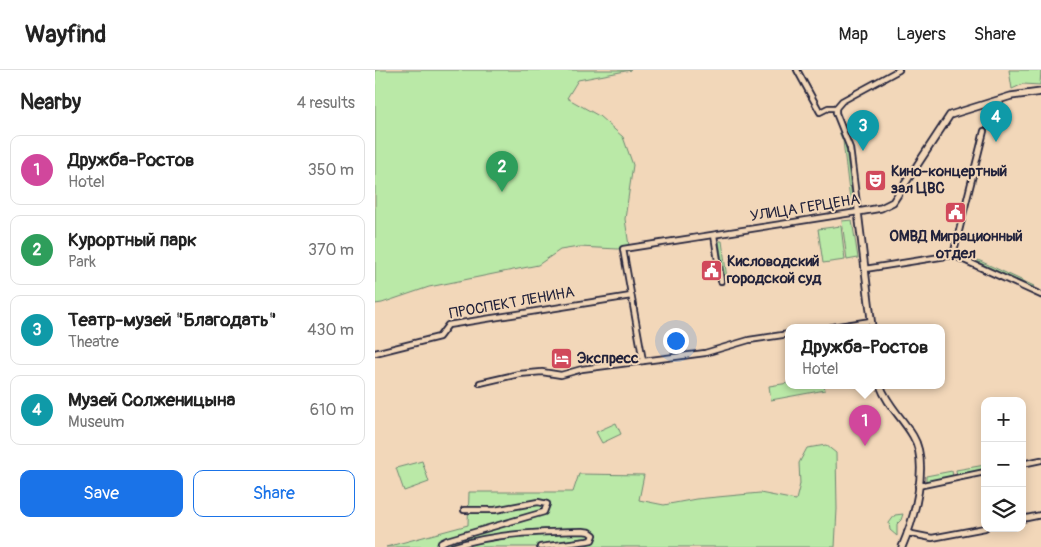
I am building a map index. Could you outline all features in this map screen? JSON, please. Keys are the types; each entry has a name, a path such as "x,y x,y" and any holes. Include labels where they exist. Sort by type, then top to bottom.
{"main road":[{"name":"УЛИЦА ГЕРЦЕНА","path":"858,212 881,208 893,202 946,119 957,112 1011,96 1041,92"},
{"path":"858,212 872,324"},
{"path":"882,389 887,402 916,441 920,459 914,510 902,547"}],"street":[{"path":"797,70 820,112 828,108 836,108"},
{"path":"858,212 850,148 836,113 836,108 842,100 899,70"},
{"path":"953,255 983,130"},
{"name":"УЛИЦА ГЕРЦЕНА","path":"631,296 623,249 858,212"},
{"path":"714,235 721,281"},
{"path":"865,269 953,255 1041,295"},
{"path":"631,296 643,360"},
{"name":"ПРОСПЕКТ ЛЕНИНА","path":"375,353 439,337 448,325 631,296"},
{"path":"480,383 519,374 542,372 561,376 582,369 705,353 749,340 785,335"},
{"path":"1026,463 1041,460"},
{"path":"918,486 981,473"},
{"path":"439,547 441,543 447,540 544,512 547,504 538,502 495,510 464,510"},
{"path":"1026,518 1041,515"},
{"path":"907,533 932,538 981,529"},
{"path":"453,547 482,540 535,532 590,532 594,535 592,540 540,547"}],"green space":[{"path":"375,70 631,70 578,80 567,98 599,116 623,137 633,165 625,219 629,246 618,249 579,247 560,250 538,265 429,287 375,304"},
{"path":"1009,70 1041,70 1040,85 1023,84 1012,89"},
{"path":"839,132 842,133 845,140 853,206 851,209 843,141"},
{"path":"852,220 858,258 847,260 842,221"},
{"path":"841,226 845,260 823,263 818,229"},
{"path":"719,241 722,241 727,279 725,279"},
{"path":"978,260 1034,286 978,262"},
{"path":"785,384 785,389 825,390 771,400 769,386"},
{"path":"616,423 621,434 602,443 596,432"},
{"path":"826,445 836,453 837,509 835,547 386,547 468,525 469,492 573,492 579,474 644,475 639,500 664,505 696,499 760,493 796,500 800,484 799,463 807,448"},
{"path":"422,461 429,482 404,491 396,468"},
{"path":"981,466 981,471 957,476 956,470"},
{"path":"952,471 953,477 926,483 926,476"},
{"path":"903,514 897,524 897,536 890,530 889,523 895,515"}],"place":[{"name":"Музей Солженицына","path":"996,142"},
{"name":"Театр-музей \"Благодать\"","path":"863,151"},
{"name":"Кино-концертный зал ЦВС","path":"875,180"},
{"name":"Курортный парк","path":"502,192"},
{"name":"ОМВД Миграционный отдел","path":"956,213"},
{"name":"Кисловодский городской суд","path":"711,270"},
{"name":"Экспресс","path":"561,358"},
{"name":"Дружба-Ростов","path":"865,446"}]}
